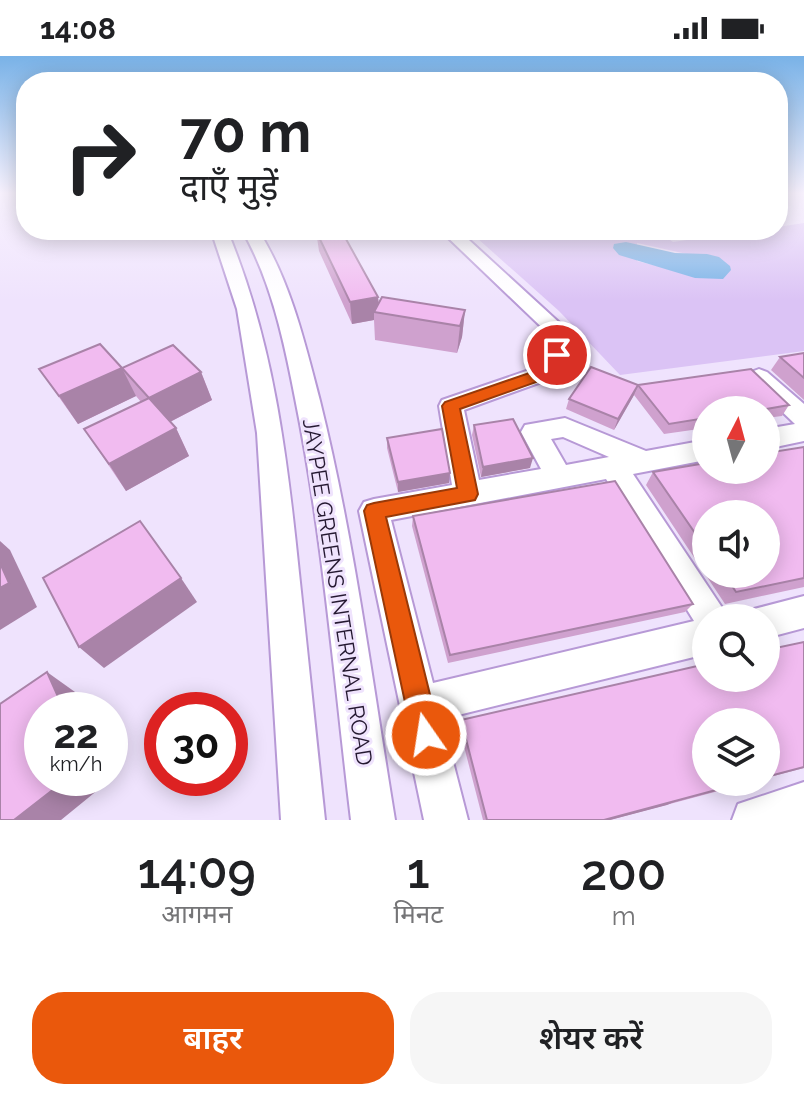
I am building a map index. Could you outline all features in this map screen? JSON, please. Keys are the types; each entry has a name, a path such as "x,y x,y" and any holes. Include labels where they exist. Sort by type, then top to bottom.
{"street":[{"name":"JAYPEE GREENS INTERNAL ROAD","path":"223,240 252,334 271,430 303,820"},
{"name":"JAYPEE GREENS INTERNAL ROAD","path":"256,240 264,253 296,349 322,464 373,820"},
{"path":"459,240 565,338 550,371 451,406 468,494"},
{"path":"759,377 804,418"},
{"path":"559,477 534,432 565,427 628,464 704,604"},
{"path":"780,436 804,432"},
{"path":"446,820 374,511 692,453"},
{"path":"780,618 804,612"},
{"path":"419,706 692,639"},
{"path":"754,820 804,804"}],"shaded area":[{"path":"788,230 804,230 804,351 620,375 559,311 479,240 670,240 788,240","holes":["637,243 687,254 657,266 637,261"]}],"water":[{"path":"626,242 675,253 719,257 731,270 723,279 695,278 619,255 613,248 614,244"}],"building":[{"path":"320,240 347,240 378,297 350,302"},
{"path":"382,297 465,310 460,326 374,312"},
{"path":"100,344 122,368 59,396 39,369"},
{"path":"173,345 201,372 149,398 122,368"},
{"path":"804,353 804,378 780,357"},
{"path":"591,367 638,385 618,419 569,399"},
{"path":"751,369 780,396 692,396 692,420 669,424 638,385"},
{"path":"780,396 789,405 780,407"},
{"path":"149,398 176,428 109,464 84,429"},
{"path":"513,419 533,458 483,467 474,425"},
{"path":"442,429 450,473 398,482 387,438"},
{"path":"804,447 804,578 780,583 780,500 692,500 692,529 653,472 692,465 692,484 780,484 780,451"},
{"path":"615,481 693,604 450,655 413,516"},
{"path":"140,521 181,578 79,647 43,578"},
{"path":"0,563 9,583 0,588"},
{"path":"733,588 755,588 736,592"},
{"path":"804,642 804,767 780,773 780,708 692,708 694,796 604,820 487,820 461,720 692,667 692,692 780,692 780,647"},
{"path":"47,672 56,692 24,692 24,796 45,796 14,820 0,820 0,704"}],"route":[{"path":"426,735 374,511 468,494 451,406 550,371 557,355"}]}
